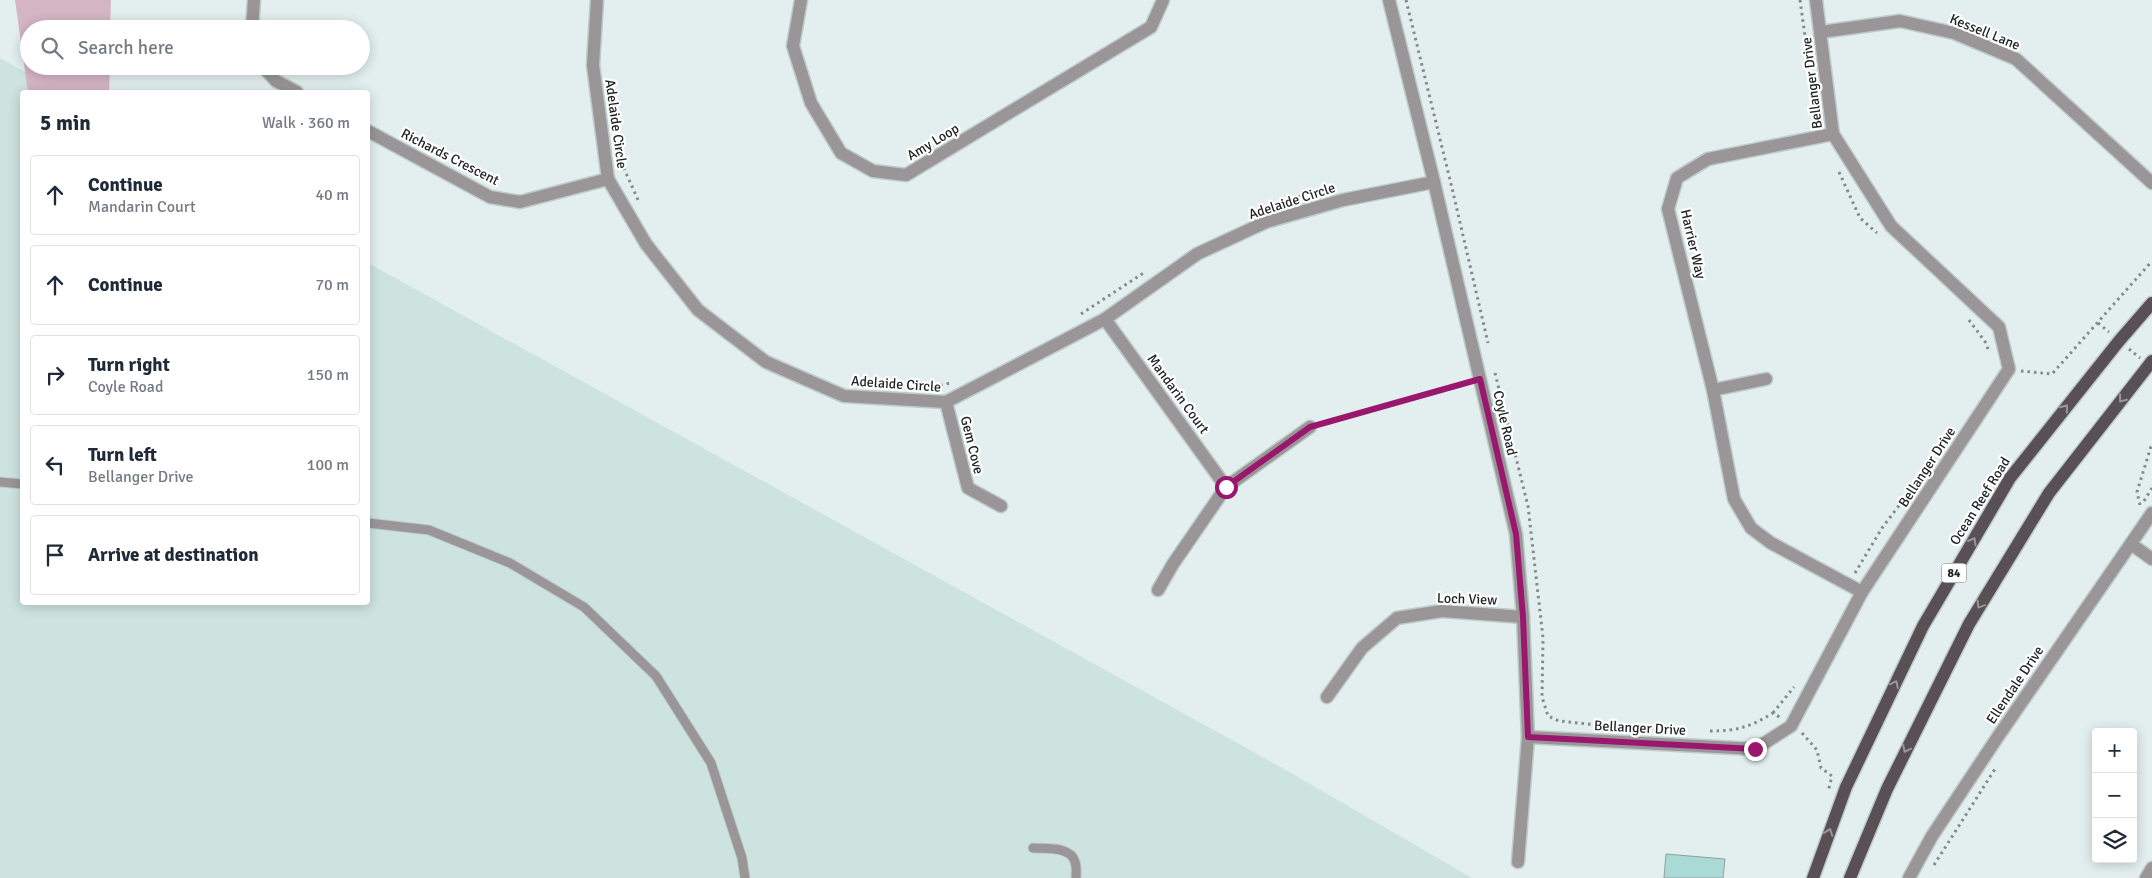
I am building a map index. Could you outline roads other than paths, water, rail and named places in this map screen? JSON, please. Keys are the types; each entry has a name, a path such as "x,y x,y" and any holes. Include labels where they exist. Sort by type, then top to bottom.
{"main road":[{"name":"Ocean Reef Road","path":"1813,878 1846,787 1923,626 2010,478 2119,341 2152,303"},
{"path":"1850,878 1887,789 1969,624 2048,493 2152,360"}],"street":[{"path":"253,20 254,0"},
{"name":"Adelaide Circle","path":"597,0 593,65 608,179 646,244 698,310 766,362 844,396 946,402 1105,319 1197,254 1266,222 1343,200 1434,182"},
{"name":"Amy Loop","path":"801,0 793,46 811,103 841,153 873,171 906,175 1152,27 1164,0"},
{"name":"Coyle Road","path":"1389,0 1430,165 1516,534 1523,617 1528,737 1518,862"},
{"name":"Bellanger Drive","path":"1528,737 1755,749 1791,726 1862,592 2009,369 1999,328 1891,226 1833,134 1816,0"},
{"name":"Kessell Lane","path":"1821,32 1900,21 1954,34 2016,59 2152,183"},
{"path":"270,75 276,81 293,90"},
{"name":"Richards Crescent","path":"370,132 490,197 520,202 608,179"},
{"name":"Harrier Way","path":"1833,134 1708,159 1677,178 1668,210 1713,390 1734,499 1751,528 1771,543 1862,592"},
{"name":"Mandarin Court","path":"1105,319 1226,487"},
{"path":"1713,390 1766,378"},
{"name":"Gem Cove","path":"946,402 968,488 1001,506"},
{"path":"1158,590 1173,564 1226,487 1310,427"},
{"name":"Ellendale Drive","path":"1909,878 1932,836 1997,738 2152,513"},
{"path":"2131,544 2152,559"},
{"name":"Loch View","path":"1327,697 1362,648 1397,618 1442,611 1523,617"},
{"path":"2146,878 2152,868"}],"lane":[{"path":"0,482 20,484"},
{"path":"370,523 429,530 510,563 584,607 656,676 711,763 742,858 745,878"},
{"path":"1033,848 1065,851 1071,854 1075,862 1076,878"}]}
